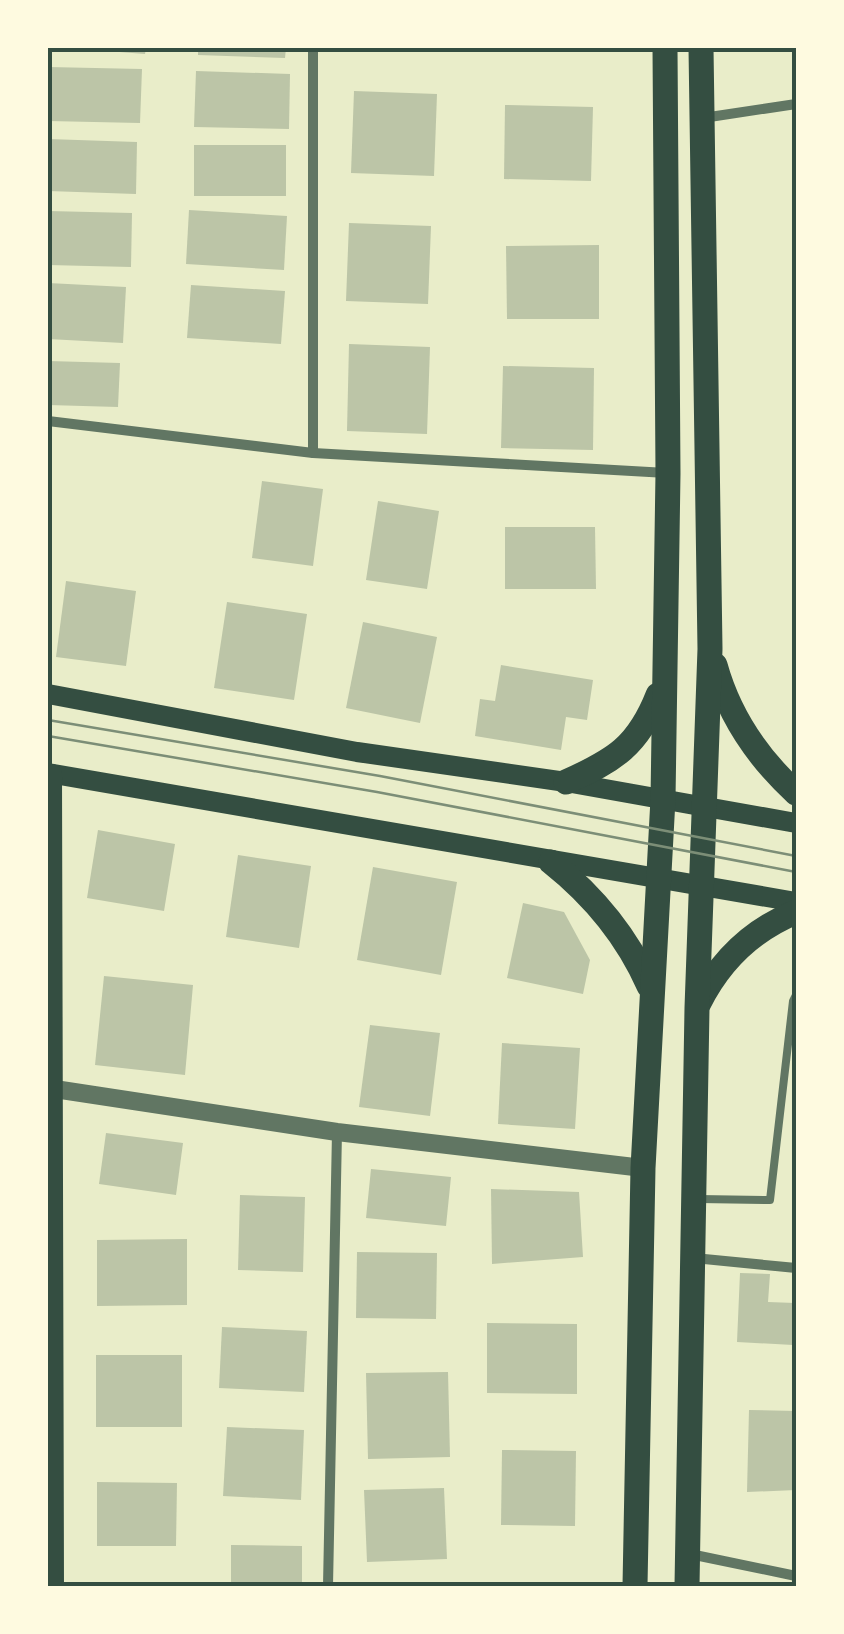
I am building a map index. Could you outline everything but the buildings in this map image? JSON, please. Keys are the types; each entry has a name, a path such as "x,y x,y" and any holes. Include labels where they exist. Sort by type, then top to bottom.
{"main road":[{"path":"635,1586 643,1168 662,800 668,473 665,48"},
{"path":"688,1586 697,1008 710,649 701,48"},
{"path":"710,649 744,734 796,793"},
{"path":"566,782 606,764 634,741 663,680"},
{"path":"48,694 357,752 566,782 796,824"},
{"path":"54,1586 50,774 796,902"},
{"path":"552,862 612,921 652,993"},
{"path":"697,1008 712,979 732,954 765,928 796,912"}],"street":[{"path":"313,48 313,453"},
{"path":"701,118 796,104"},
{"path":"48,421 313,453 668,473"},
{"path":"50,1089 337,1132 643,1168"},
{"path":"328,1586 337,1132"},
{"path":"694,1258 796,1268"},
{"path":"687,1554 796,1576"}],"lane":[{"path":"694,1198 770,1200 796,995"}],"tram line":[{"path":"48,720 380,776 796,856"},
{"path":"48,736 377,792 796,872"}]}
